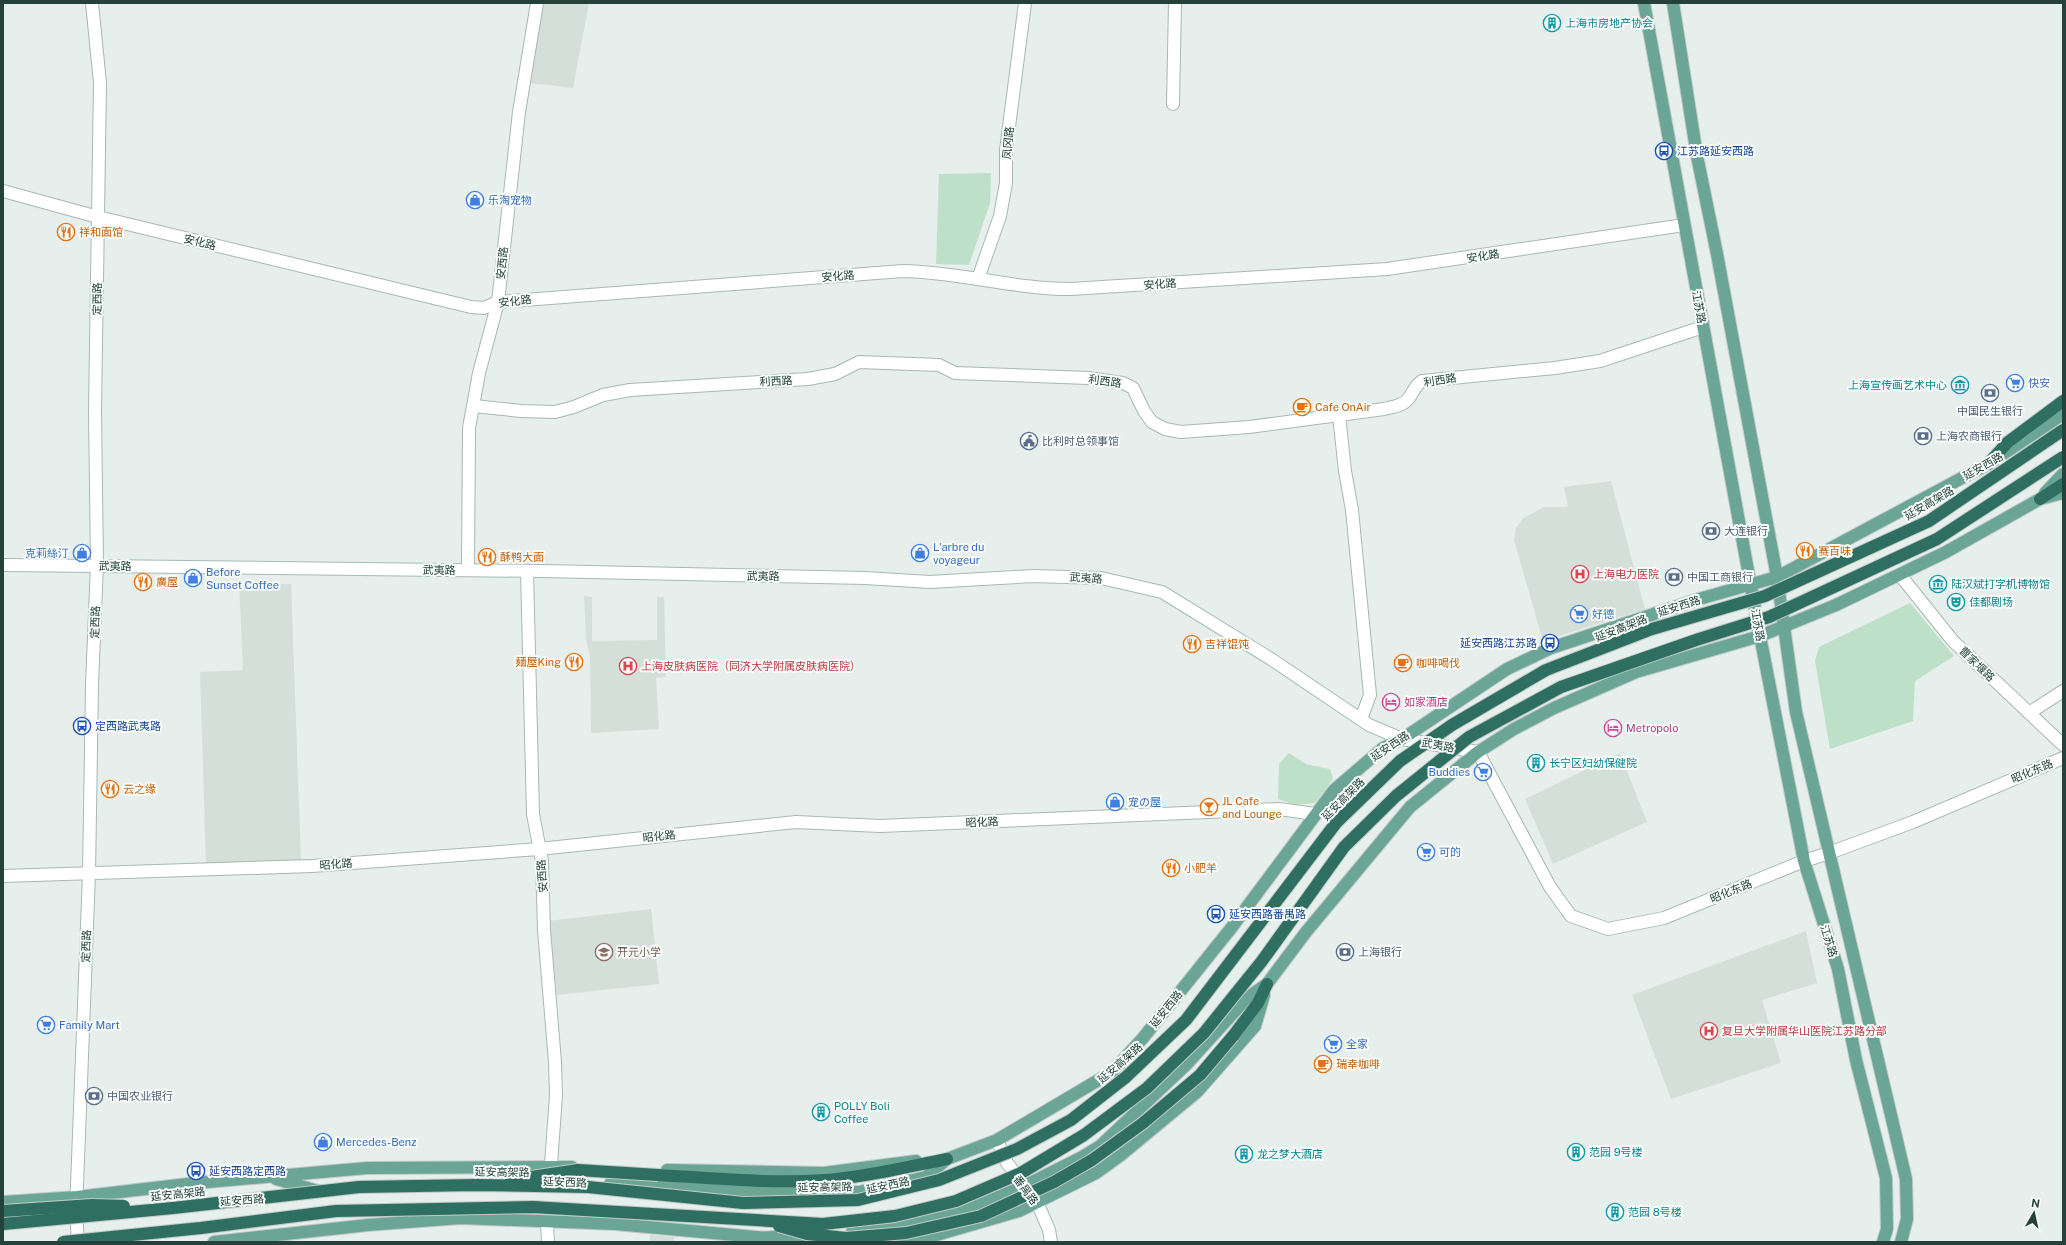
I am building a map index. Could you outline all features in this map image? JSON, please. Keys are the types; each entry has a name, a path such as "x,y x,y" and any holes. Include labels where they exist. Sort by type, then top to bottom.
{"highway":[{"path":"1988,464 2008,442 2063,401"},
{"name":"延安高架路","path":"3,1224 173,1208 359,1187 475,1185 588,1187 743,1202 858,1200 938,1180 1017,1149 1071,1120 1126,1077 1186,1020 1336,823 1400,761 1452,725 1546,670 1652,629 1765,596 1929,520 2063,430"},
{"path":"63,1242 201,1228 336,1211 420,1208 533,1207 823,1224 895,1216 956,1201 1021,1173 1084,1135 1153,1082 1204,1033 1262,961 1344,848 1396,796 1469,737 1561,687 1696,640 1769,618 1937,540 2063,457"},
{"path":"2040,499 2063,484"},
{"path":"761,1221 807,1234 846,1238 906,1233 981,1216 1054,1182 1092,1160 1143,1124 1200,1075 1233,1036 1258,1003 1267,984"},
{"path":"475,1185 578,1170 754,1180 826,1180 947,1159"},
{"path":"3,1211 92,1205 173,1208"}],"main road":[{"name":"江苏路","path":"1644,3 1760,636 1804,861 1838,969 1856,1060 1886,1178 1887,1229 1883,1242"},
{"name":"江苏路","path":"1673,3 1697,156 1718,254 1777,577 1796,712 1906,1179 1906,1219 1901,1242"},
{"name":"延安西路","path":"3,1218 325,1193 550,1181 729,1190 859,1192 926,1177 947,1159 997,1140 1112,1072 1143,1038 1232,927 1334,790 1383,748 1402,739 1506,669 1551,648 1699,599 1777,577 1988,464 2063,414"},
{"path":"2040,499 2063,474"},
{"path":"759,1238 862,1231 952,1214 1024,1186 1082,1157 1100,1146 1186,1065 1246,999 1267,984 1306,932 1410,807 1478,752 1514,729 1554,708 1636,672 1760,636 1836,605 1946,552 2040,499 2063,493"},
{"path":"873,1242 919,1240 1019,1211 1096,1173 1121,1155 1197,1092 1255,1026 1267,984"},
{"path":"3,1202 77,1198 196,1183 367,1168 551,1167 824,1173 887,1164 947,1159"},
{"path":"270,1177 325,1193"},
{"path":"214,1242 368,1225 461,1218 615,1224 812,1242"}],"street":[{"name":"定西路","path":"78,1242 76,1212 89,874 92,685 97,565 95,411 100,83 92,3"},
{"name":"安西路","path":"468,570 469,428 479,373 498,302 519,112 537,3"},
{"name":"凤冈路","path":"978,279 1000,216 1006,183 1006,150 1025,3"},
{"path":"1173,104 1175,3"},
{"name":"安化路","path":"3,191 98,217 471,307 484,308 498,302 903,271 925,272 1044,289 1101,288 1387,269 1684,225"},
{"name":"利西路","path":"474,406 521,411 555,412 617,392 808,379 835,374 859,362 939,365 955,374 1088,378 1123,383 1133,388 1144,411 1152,422 1165,429 1181,432 1249,427 1397,406 1408,399 1414,388 1422,381 1555,368 1600,361 1703,327"},
{"path":"1339,415 1345,471 1352,510 1370,695 1360,719"},
{"name":"武夷路","path":"3,565 468,570 865,578 930,582 1033,576 1101,578 1162,592 1271,659 1360,719 1402,739 1478,752"},
{"name":"安西路","path":"527,572 533,814 539,849 555,1062 556,1095 550,1181"},
{"name":"曹家堰路","path":"1900,575 1953,641 2063,745"},
{"path":"2029,714 2063,691"},
{"name":"昭化东路","path":"1478,752 1550,887 1571,916 1608,929 1664,918 1804,861 1829,854 1913,822 2063,758"},
{"name":"昭化路","path":"3,876 312,866 539,849 796,822 880,826 1278,809 1315,814"},
{"name":"番禺路","path":"997,1140 1007,1163 1037,1202 1049,1230 1051,1242"},
{"path":"548,1222 548,1242"}],"shaded area":[{"path":"543,3 589,3 573,88 529,83"},
{"name":"上海电力医院","path":"1611,481 1645,609 1543,641 1514,540 1516,528 1523,518 1544,507 1568,507 1564,487"},
{"path":"239,584 291,584 301,861 206,865 200,672 243,670"},
{"name":"上海皮肤病医院（同济大学附属皮肤病医院）","path":"584,596 592,597 592,641 657,640 657,597 664,597 666,677 656,678 659,729 591,733 590,655 586,640"},
{"path":"1620,753 1647,822 1553,864 1525,799"},
{"name":"开元小学","path":"651,909 659,984 557,995 548,921"},
{"name":"复旦大学附属华山医院江苏路分部","path":"1806,931 1817,983 1762,1000 1781,1063 1671,1099 1632,995"},
{"path":"650,1235 674,1237 674,1242 650,1242"}],"green space":[{"path":"991,173 990,203 969,265 936,264 939,174"},
{"path":"1910,603 1954,656 1915,681 1913,721 1830,749 1815,661 1819,647"},
{"path":"1289,753 1306,764 1330,769 1333,779 1315,803 1295,805 1278,799 1279,764"}],"place":[{"name":"上海市房地产协会","path":"1552,23"},
{"name":"江苏路延安西路","path":"1664,151"},
{"name":"乐淘宠物","path":"475,200"},
{"name":"祥和面馆","path":"66,232"},
{"name":"快安","path":"2015,383"},
{"name":"上海宣传画艺术中心","path":"1960,385"},
{"name":"中国民生银行","path":"1990,393"},
{"name":"Cafe OnAir","path":"1302,407"},
{"name":"上海农商银行","path":"1923,436"},
{"name":"比利时总领事馆","path":"1029,441"},
{"name":"大连银行","path":"1711,531"},
{"name":"赛百味","path":"1805,551"},
{"name":"克莉絲汀","path":"82,553"},
{"name":"L'arbre du voyageur","path":"920,553"},
{"name":"酥鸭大面","path":"487,557"},
{"name":"上海电力医院","path":"1580,574"},
{"name":"中国工商银行","path":"1674,577"},
{"name":"Before Sunset Coffee","path":"193,578"},
{"name":"廣屋","path":"143,582"},
{"name":"陆汉斌打字机博物馆","path":"1938,584"},
{"name":"佳都剧场","path":"1956,602"},
{"name":"好德","path":"1579,614"},
{"name":"延安西路江苏路","path":"1550,643"},
{"name":"吉祥馄饨","path":"1192,644"},
{"name":"麺屋King","path":"574,662"},
{"name":"咖啡喝伐","path":"1403,663"},
{"name":"上海皮肤病医院（同济大学附属皮肤病医院）","path":"628,666"},
{"name":"如家酒店","path":"1391,702"},
{"name":"定西路武夷路","path":"82,726"},
{"name":"Metropolo","path":"1613,728"},
{"name":"长宁区妇幼保健院","path":"1536,763"},
{"name":"Buddies","path":"1483,772"},
{"name":"云之缘","path":"110,789"},
{"name":"宠の屋","path":"1115,802"},
{"name":"JL Cafe and Lounge","path":"1209,807"},
{"name":"可的","path":"1426,852"},
{"name":"小肥羊","path":"1171,868"},
{"name":"延安西路番禺路","path":"1216,914"},
{"name":"开元小学","path":"604,952"},
{"name":"上海银行","path":"1345,952"},
{"name":"Family Mart","path":"46,1025"},
{"name":"复旦大学附属华山医院江苏路分部","path":"1709,1031"},
{"name":"全家","path":"1333,1044"},
{"name":"瑞幸咖啡","path":"1323,1064"},
{"name":"中国农业银行","path":"94,1096"},
{"name":"POLLY Boli Coffee","path":"821,1112"},
{"name":"Mercedes-Benz","path":"323,1142"},
{"name":"范园 9号楼","path":"1576,1152"},
{"name":"龙之梦大酒店","path":"1244,1154"},
{"name":"延安西路定西路","path":"196,1171"},
{"name":"范园 8号楼","path":"1615,1212"}]}
